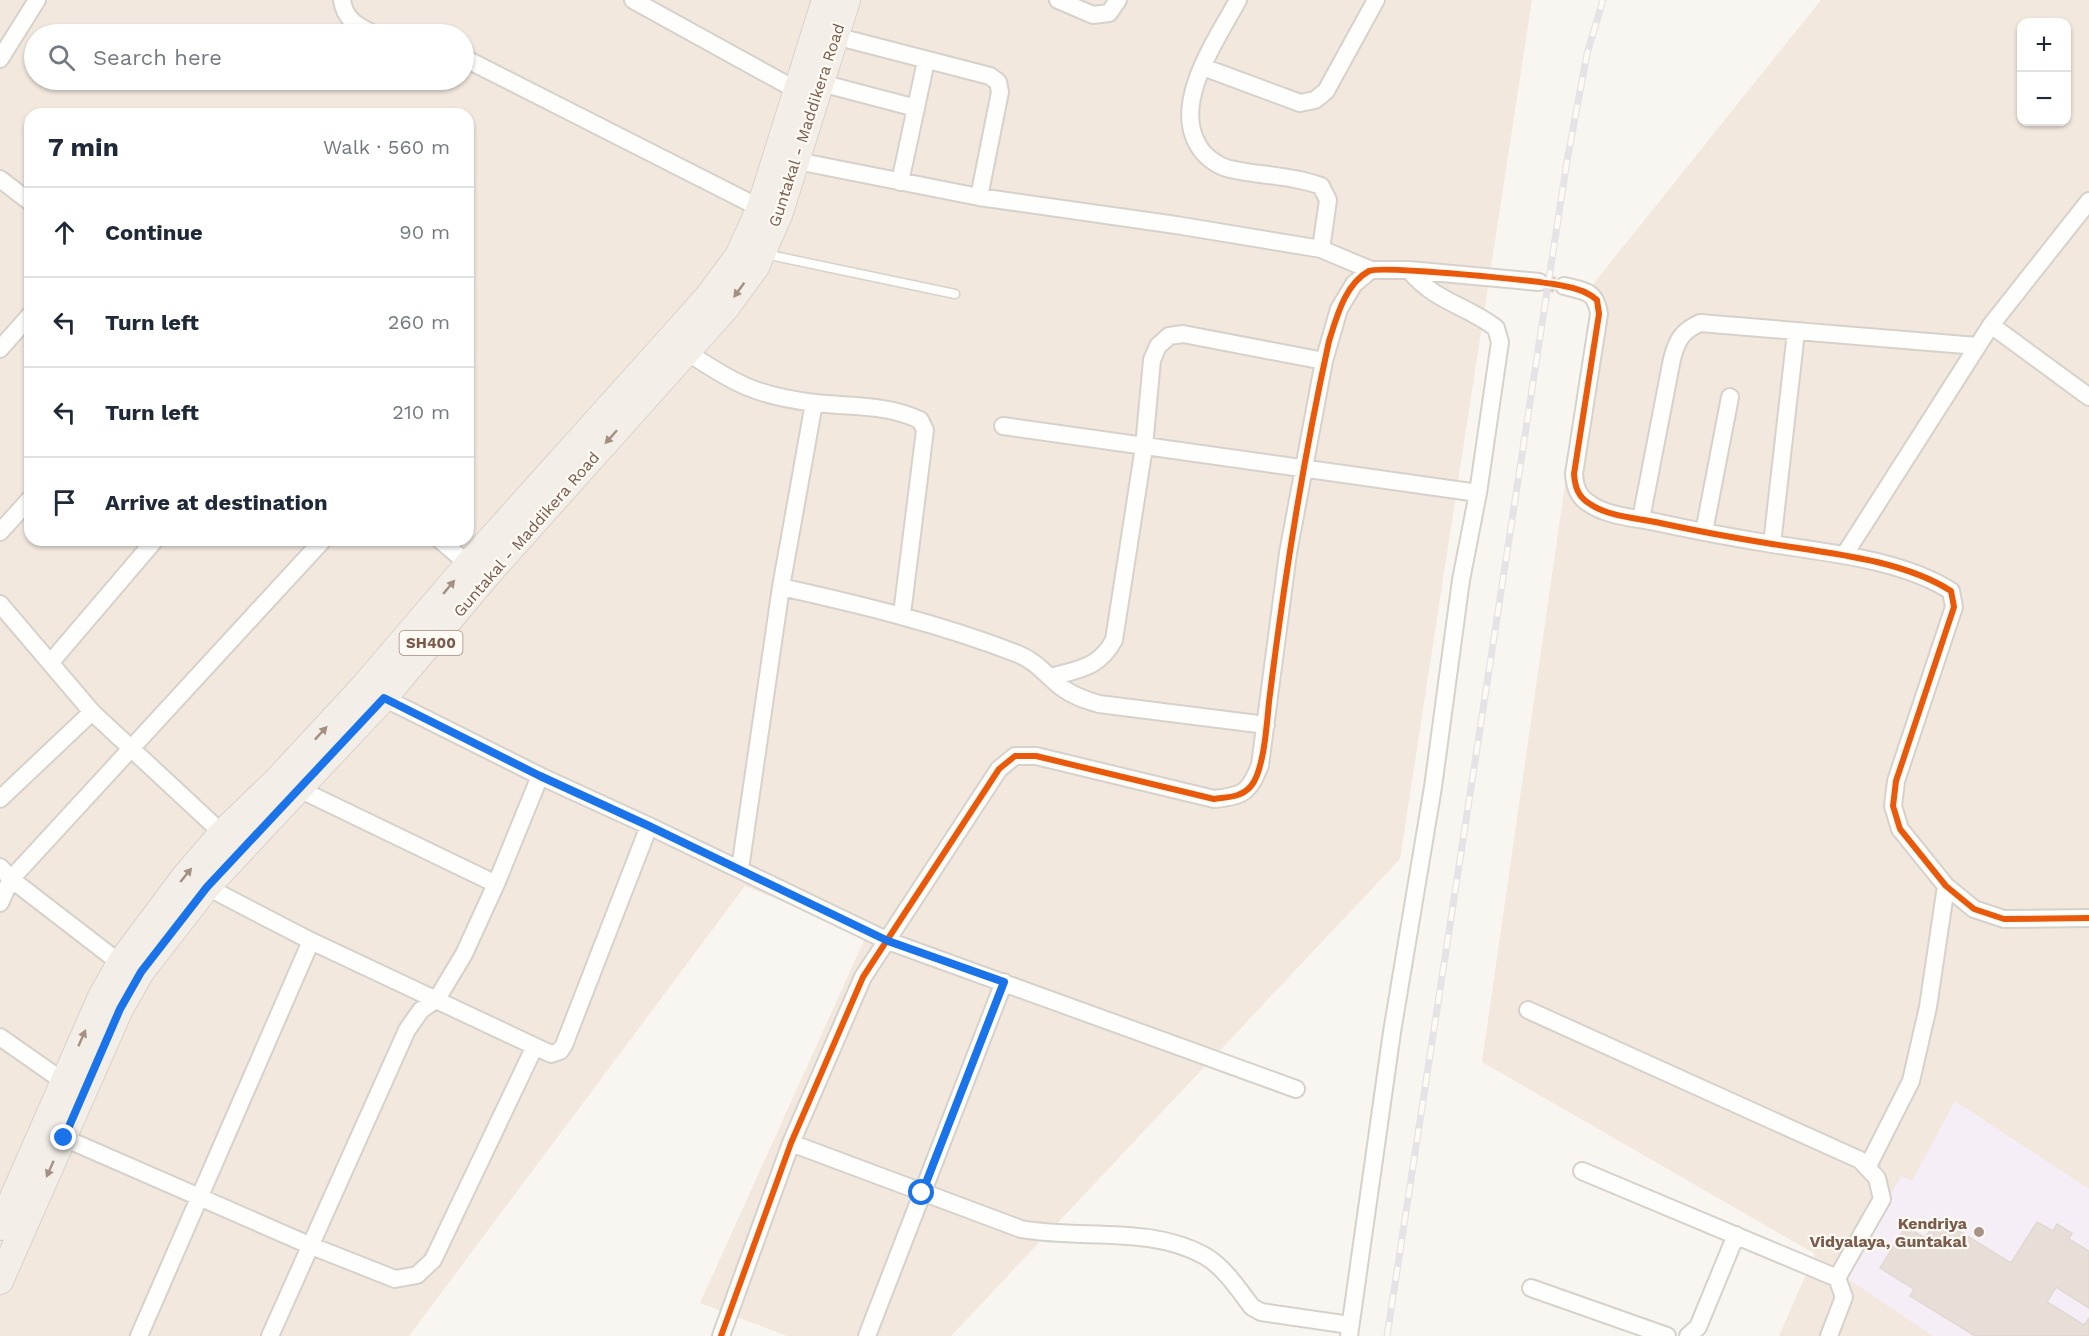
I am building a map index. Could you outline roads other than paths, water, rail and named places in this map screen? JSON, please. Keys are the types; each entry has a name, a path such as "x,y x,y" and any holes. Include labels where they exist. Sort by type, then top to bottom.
{"main road":[{"name":"Guntakal - Maddikera Road","path":"0,1227 73,1088 141,972 207,887 384,698 477,571 709,295 738,256 760,208 825,0"},
{"name":"Guntakal - Maddikera Road","path":"0,1281 64,1138 73,1088 101,997 120,963 184,876 222,833 277,780 364,686 687,352 726,308 762,254 779,215 847,0"}],"street":[{"path":"0,59 37,0"},
{"path":"342,0 344,13 354,24"},
{"path":"633,0 798,91"},
{"path":"1059,0 1093,15 1109,13 1119,0"},
{"path":"1238,0 1203,67 1189,106 1191,132 1204,155 1227,169 1302,179 1321,186 1328,200 1321,249"},
{"path":"1203,67 1300,103 1315,100 1326,91 1376,0"},
{"path":"835,36 990,76 998,82 1000,92 979,197"},
{"path":"900,182 926,61"},
{"path":"474,63 760,208"},
{"path":"822,83 916,108"},
{"path":"797,161 979,197 1176,225 1321,249 1371,270 1409,270 1539,282"},
{"path":"0,179 24,197"},
{"path":"1845,554 1991,325 2089,201"},
{"path":"721,1336 791,1143 863,976 999,769 1015,756 1036,756 1214,799 1236,797 1252,786 1260,765 1288,553 1324,361 1339,309 1354,284 1371,270"},
{"path":"791,1143 1021,1228 1037,1232 1164,1239 1206,1257 1252,1306 1261,1312 1349,1331 1392,1032 1433,787 1461,580 1478,493 1500,342 1497,328 1482,317 1432,294 1409,270"},
{"path":"1564,286 1591,294 1597,300 1599,314 1575,486 1580,496 1591,505 1641,519 1772,544 1845,554 1934,580 1951,591 1954,607 1896,781 1893,806 1900,829 1946,886 1974,909 2004,919 2089,918"},
{"path":"0,349 24,322"},
{"path":"1641,519 1677,340 1686,329 1700,323 1977,346"},
{"path":"1991,325 2089,397"},
{"path":"1772,544 1797,332"},
{"path":"1051,677 1089,666 1105,656 1114,640 1144,447 1152,360 1158,346 1169,336 1183,334 1324,361"},
{"path":"687,352 744,388 814,403 886,408 920,420 925,430 902,614"},
{"path":"1704,532 1730,397"},
{"path":"740,869 781,587 814,403"},
{"path":"1003,426 1478,493"},
{"path":"0,532 24,506"},
{"path":"51,662 150,546"},
{"path":"0,903 6,873 129,749 317,546"},
{"path":"447,546 477,571"},
{"path":"781,587 902,614 1021,655 1076,697 1099,704 1266,725"},
{"path":"0,603 92,712 129,749 222,833"},
{"path":"384,698 540,776 888,941 1296,1089"},
{"path":"0,799 92,712"},
{"path":"270,1336 407,1030 421,1010 437,999 464,954 496,884 540,776"},
{"path":"299,789 496,884"},
{"path":"207,887 311,941 437,999 534,1048 551,1054 560,1051 564,1045 649,826"},
{"path":"6,873 120,963"},
{"path":"1868,1168 1911,1081 1928,1006 1946,886"},
{"path":"139,1336 311,941"},
{"path":"867,1336 1004,982"},
{"path":"1528,1011 1860,1160 1868,1168 1877,1178 1882,1198 1838,1278 1844,1297 1829,1336"},
{"path":"0,1037 73,1088"},
{"path":"64,1138 200,1195 309,1245 395,1279 417,1275 433,1260 534,1048"},
{"path":"1582,1172 1838,1278"},
{"path":"1688,1336 1698,1327 1736,1235"},
{"path":"1531,1288 1666,1336"}],"lane":[{"path":"762,254 955,294"}],"tunnel":[{"path":"1539,282 1564,286"}],"railway":[{"path":"1387,1336 1567,161 1587,54 1603,0"}],"place":[{"name":"Kendriya Vidyalaya, Guntakal","path":"1979,1232"}]}
